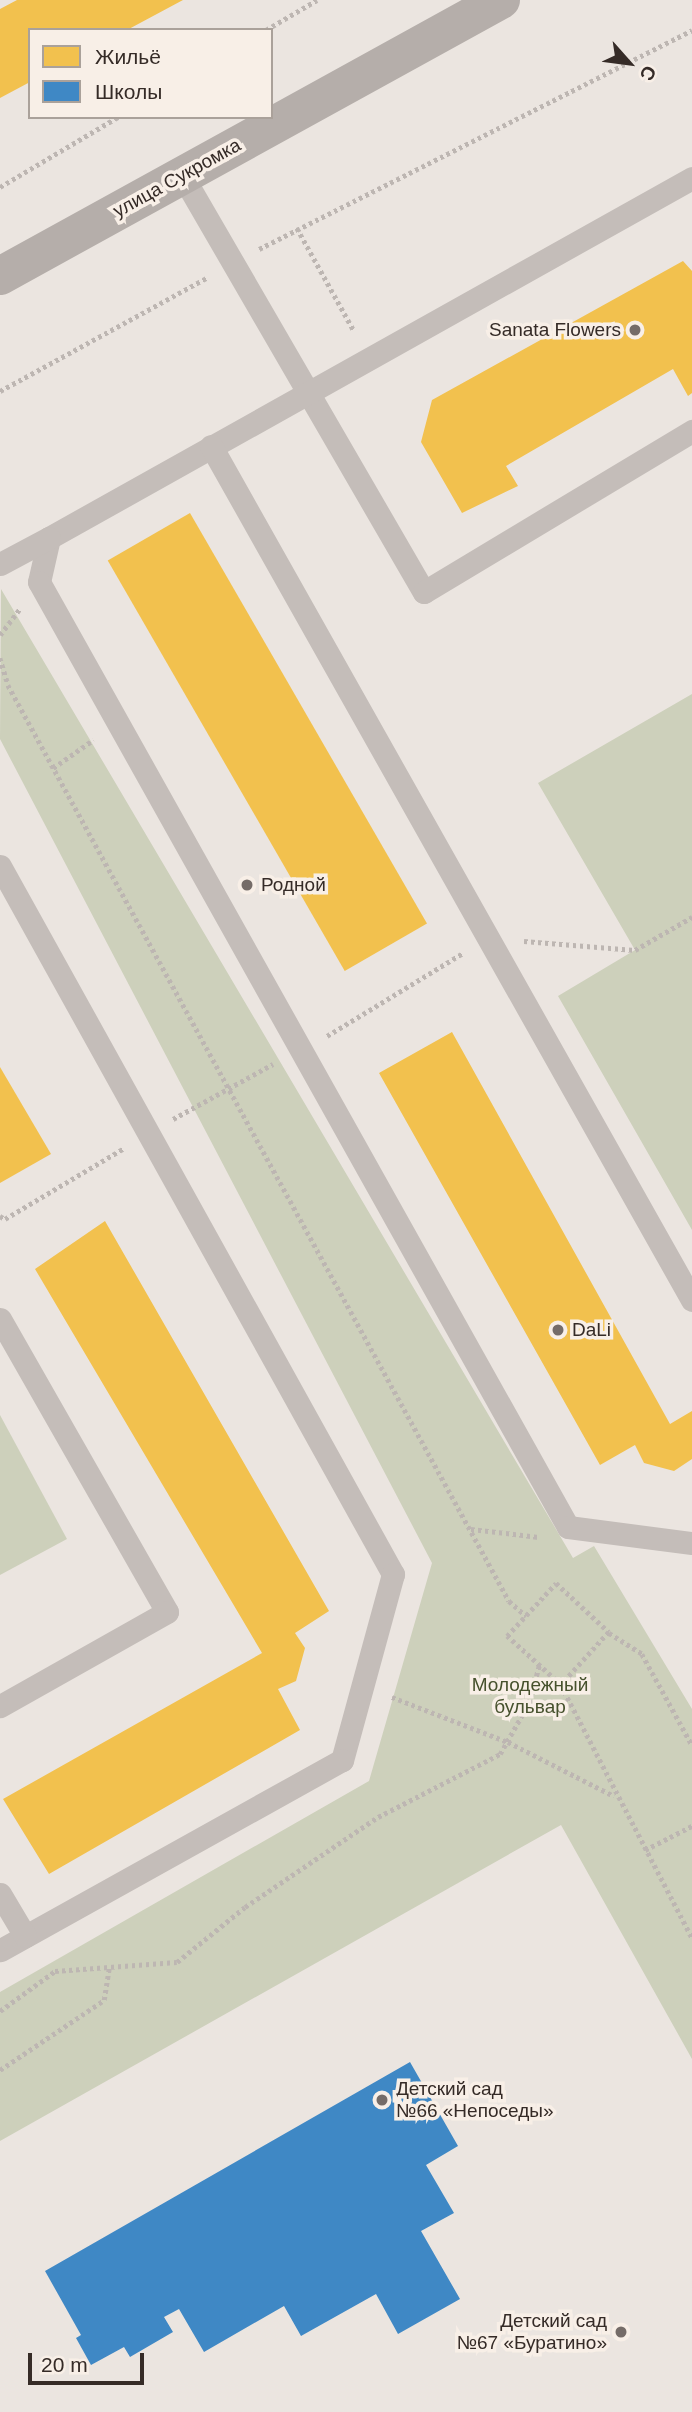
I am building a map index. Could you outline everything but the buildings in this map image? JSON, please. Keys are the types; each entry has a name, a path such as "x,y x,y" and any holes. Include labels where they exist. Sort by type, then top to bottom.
{"street":[{"name":"улица Сукромка","path":"0,276 481,5"}],"lane":[{"path":"182,175 304,392 424,592 692,431"},
{"path":"0,564 368,356 692,178"},
{"path":"211,446 692,1300"},
{"path":"49,537 39,582 568,1527 692,1543"},
{"path":"0,866 393,1574 341,1760 0,1950"},
{"path":"0,1319 167,1612 0,1706"},
{"path":"0,1894 24,1936"}],"path":[{"path":"269,28 317,0"},
{"path":"0,391 296,228 692,30"},
{"path":"0,187 115,119"},
{"path":"296,228 368,356"},
{"path":"0,658 8,685 230,1085 509,1601 526,1616"},
{"path":"54,768 91,742 110,710"},
{"path":"0,1216 5,1219 230,1085 301,1051 488,938 635,950 692,917"},
{"path":"692,1745 642,1654 609,1632 556,1583 508,1636 561,1685 616,1796 692,1938"},
{"path":"561,1685 609,1632"},
{"path":"0,2011 55,1971 177,1962 245,1908 378,1817 487,1763 508,1742 529,1703 540,1665"},
{"path":"362,1685 508,1742 616,1796"},
{"path":"645,1850 692,1826"},
{"path":"0,2070 104,2000 109,1967"}],"green space":[{"name":"Молодежный бульвар","path":"1,589 573,1558 594,1546 692,1709 692,2059 561,1825 0,2141 0,1992 369,1781 432,1563 0,739"},
{"path":"692,694 692,1230 558,996 635,950 538,783"},
{"path":"0,1415 67,1539 0,1575"}],"place":[{"name":"Sanata Flowers","path":"635,330"},
{"name":"Родной","path":"247,885"},
{"name":"DaLi","path":"558,1330"},
{"name":"Детский сад №66 «Непоседы»","path":"382,2100"},
{"name":"Детский сад №67 «Буратино»","path":"621,2332"}]}
